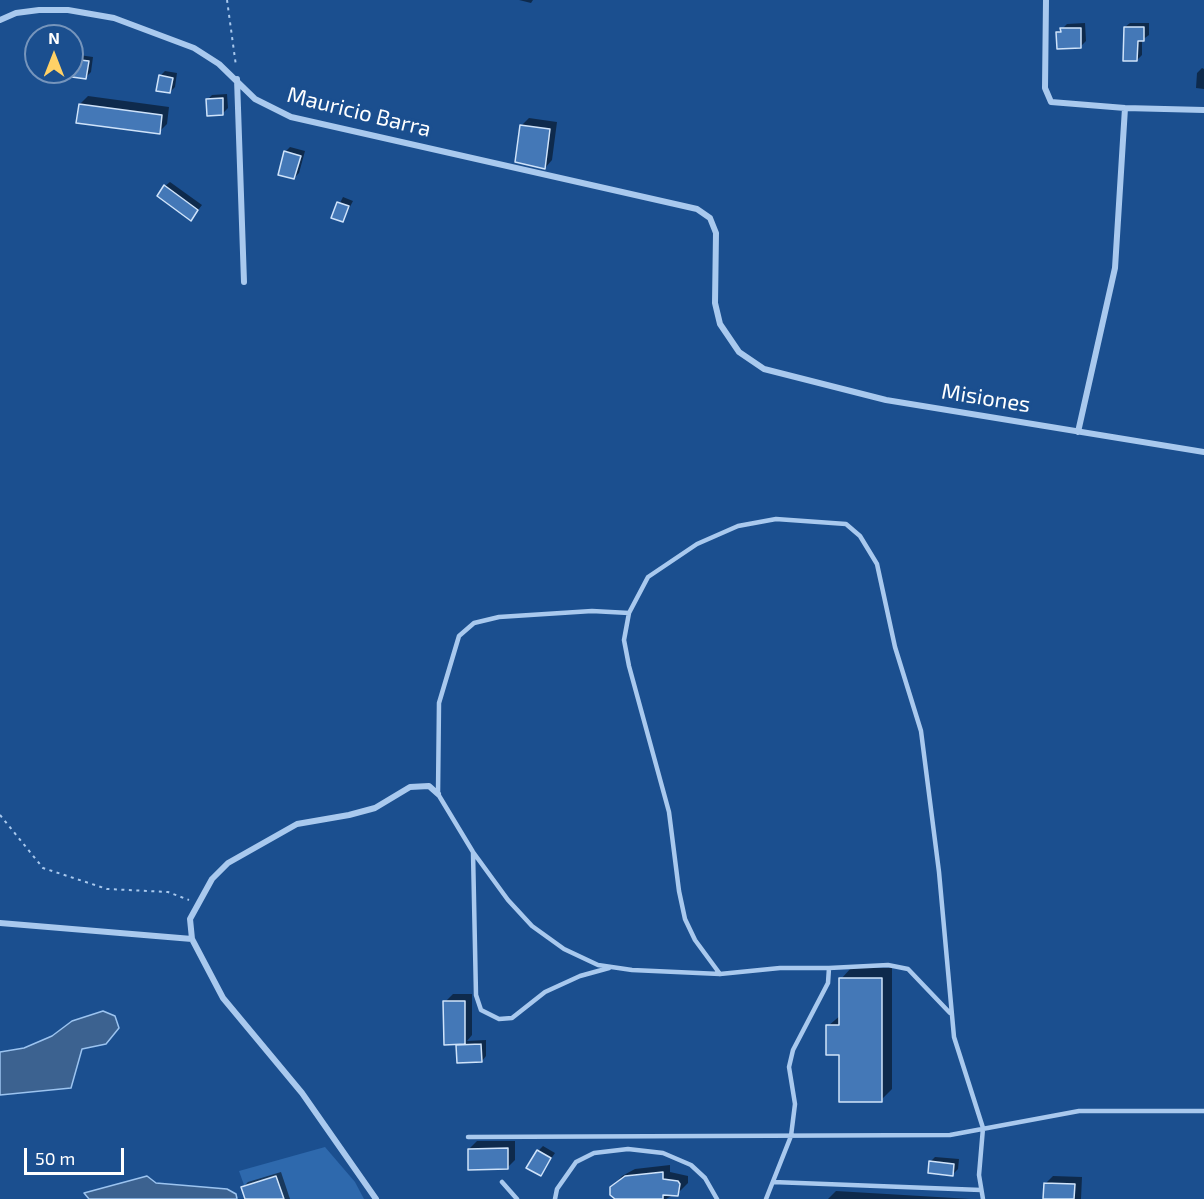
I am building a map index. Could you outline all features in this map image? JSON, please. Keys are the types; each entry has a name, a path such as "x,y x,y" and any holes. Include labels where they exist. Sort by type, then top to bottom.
{"street":[{"path":"1046,0 1045,88 1051,102 1062,105 1204,110"},
{"name":"Mauricio Barra","path":"0,20 16,13 39,10 68,10 114,18 194,48 237,79 255,99 291,117 697,208 710,218 716,234 715,303 720,324 739,351 764,369"},
{"path":"237,79 244,282"},
{"path":"1078,432 1114,268 1125,108"},
{"name":"Misiones","path":"764,369 886,400 1204,452"},
{"path":"376,1199 302,1093 223,998 192,939 190,919 212,879 228,863 297,824 375,808 410,787 429,786 438,794"},
{"path":"0,923 192,939"}],"lane":[{"path":"720,974 695,940 685,919 669,812 628,666 624,640 628,613 648,577 697,544 738,526 777,519 846,524 860,536 877,564 895,647 921,730 939,872 954,1036 983,1128 979,1175 983,1199"},
{"path":"628,613 592,611 499,617 474,623 459,636 440,703 438,794 473,852 508,900 532,926 564,949 598,965 720,974 780,968 888,965 908,969 951,1014"},
{"path":"473,852 476,995 481,1010 499,1019 512,1018 545,992 580,976 611,967"},
{"path":"766,1199 791,1136 795,1104 789,1067 793,1050 828,983 829,968"},
{"path":"468,1137 950,1136 1079,1111 1204,1111"},
{"path":"555,1199 557,1189 576,1162 594,1153 628,1149 663,1153 691,1165 705,1178 717,1199"},
{"path":"502,1182 517,1199"},
{"path":"773,1182 981,1190"}],"path":[{"path":"227,0 237,79"},
{"path":"0,815 43,868 107,889 168,892 197,903"}],"shaded area":[{"path":"103,1011 115,1016 119,1028 106,1044 82,1049 71,1088 0,1095 0,1052 24,1048 52,1036 72,1021"},
{"path":"325,1147 355,1182 364,1199 249,1199 239,1171"},
{"path":"147,1176 156,1183 227,1189 236,1194 237,1199 89,1199 84,1193"}],"building":[{"path":"1124,27 1144,27 1144,41 1138,41 1137,61 1123,61"},
{"path":"1060,28 1081,28 1081,48 1057,49 1056,32 1061,32"},
{"path":"84,60 89,61 86,79 84,79"},
{"path":"159,75 173,78 170,93 156,91"},
{"path":"223,98 223,115 207,116 206,99"},
{"path":"79,104 162,115 160,134 76,123"},
{"path":"520,125 550,129 545,169 515,162"},
{"path":"284,151 301,156 294,179 278,175"},
{"path":"164,185 198,210 191,221 157,196"},
{"path":"337,202 349,206 343,222 331,218"},
{"path":"839,978 882,978 882,1102 839,1102 839,1055 826,1055 826,1025 839,1025"},
{"path":"443,1001 465,1001 465,1044 444,1045"},
{"path":"481,1044 482,1062 457,1063 456,1045"},
{"path":"508,1148 508,1169 468,1170 468,1149"},
{"path":"537,1150 551,1158 541,1176 526,1168"},
{"path":"929,1161 954,1164 953,1176 928,1173"},
{"path":"663,1172 663,1179 678,1181 680,1184 678,1196 663,1195 663,1199 615,1199 610,1195 610,1187 625,1176"},
{"path":"276,1176 284,1199 245,1199 241,1187"},
{"path":"1044,1183 1075,1184 1074,1199 1043,1199"}]}
